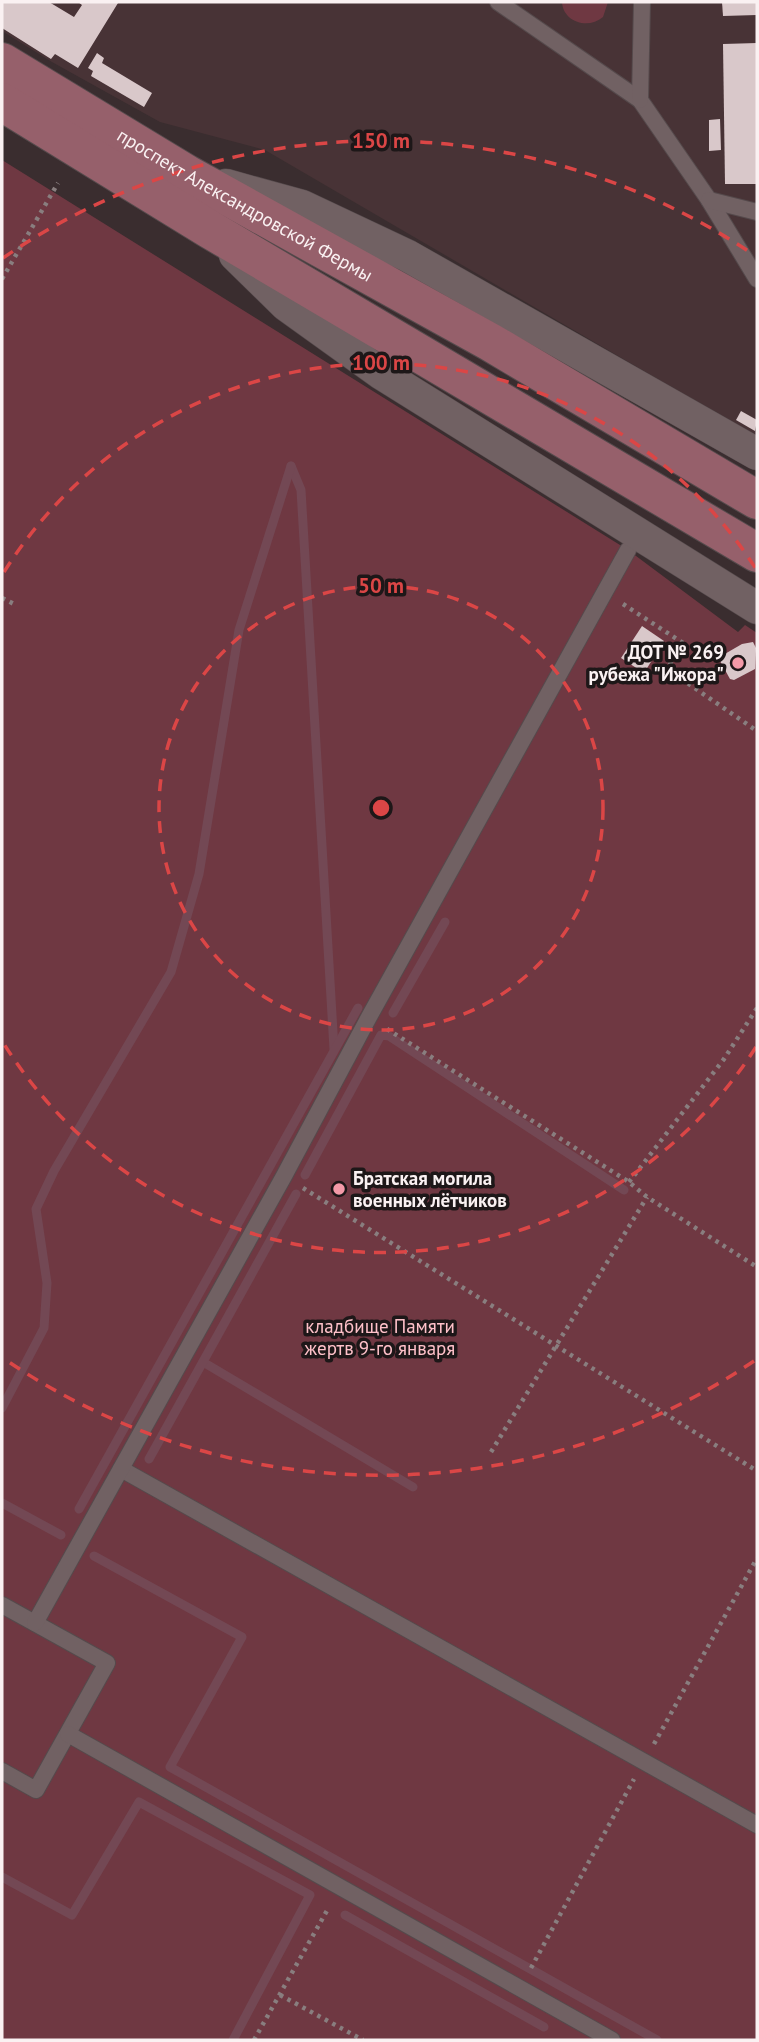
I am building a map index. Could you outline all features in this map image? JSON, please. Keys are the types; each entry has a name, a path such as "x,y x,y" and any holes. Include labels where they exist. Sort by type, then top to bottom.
{"main road":[{"name":"проспект Александровской Фермы","path":"2,62 187,174 490,342 757,500"},
{"name":"проспект Александровской Фермы","path":"2,102 209,229 757,553"}],"street":[{"path":"187,174 302,206 408,256 757,454"},
{"path":"209,229 286,304 382,374 757,608"}],"lane":[{"path":"498,2 640,100 709,200 757,279"},
{"path":"640,100 642,2"},
{"path":"709,200 757,212"},
{"path":"35,1623 628,550"},
{"path":"121,1469 757,1825"},
{"path":"2,1605 107,1663 37,1790 2,1770"},
{"path":"68,1734 611,2040"}],"path":[{"path":"2,279 58,183"},
{"path":"604,592 682,643 667,669 757,731"},
{"path":"2,598 15,604"},
{"path":"629,1182 724,1059 757,1008"},
{"path":"369,1017 629,1182 757,1267"},
{"path":"284,1176 757,1471"},
{"path":"491,1451 648,1197"},
{"path":"254,2040 340,1887"},
{"path":"280,1995 363,2040"}],"shaded area":[{"path":"2,2 757,2 757,437 265,150 160,122 52,62 2,31"}],"green space":[{"path":"562,2 608,2 603,17 584,23 571,19 563,9"},
{"name":"кладбище Памяти жертв 9-го января","path":"2,160 628,550 738,632 745,625 757,633 757,2040 2,2040"}],"building":[{"path":"2,2 49,2 74,17 82,5 78,2 118,3 78,68 55,54 51,59 2,28"},
{"path":"722,2 757,2 757,15 723,16"},
{"path":"757,43 757,184 725,184 723,44"},
{"path":"97,53 104,58 102,63 152,93 144,107 91,76 93,71 88,68"},
{"path":"720,119 721,150 709,151 709,120"},
{"path":"741,411 757,420 755,431 736,420"},
{"path":"642,626 664,641 644,673 621,658"},
{"name":"ДОТ № 269 рубежа \"Ижора\"","path":"753,642 756,648 755,669 734,680 730,679 720,661 723,655 742,644"}],"waterway":[{"path":"291,466 301,490 334,1049"},
{"path":"2,1408 44,1328 47,1283 36,1209 54,1171 171,972 199,874 239,630 291,466"},
{"path":"393,1013 445,922"},
{"path":"79,1509 358,1008"},
{"path":"305,1175 381,1035 389,1036 624,1190"},
{"path":"149,1459 296,1194"},
{"path":"203,1362 413,1487"},
{"path":"2,1503 61,1535"},
{"path":"94,1556 242,1637 170,1767 657,2040"},
{"path":"2,1877 72,1915 139,1802 310,1895 233,2040"},
{"path":"345,1915 544,2027"}],"place":[{"name":"ДОТ № 269 рубежа \"Ижора\"","path":"738,663"},
{"name":"Братская могила военных лётчиков","path":"339,1189"}]}
